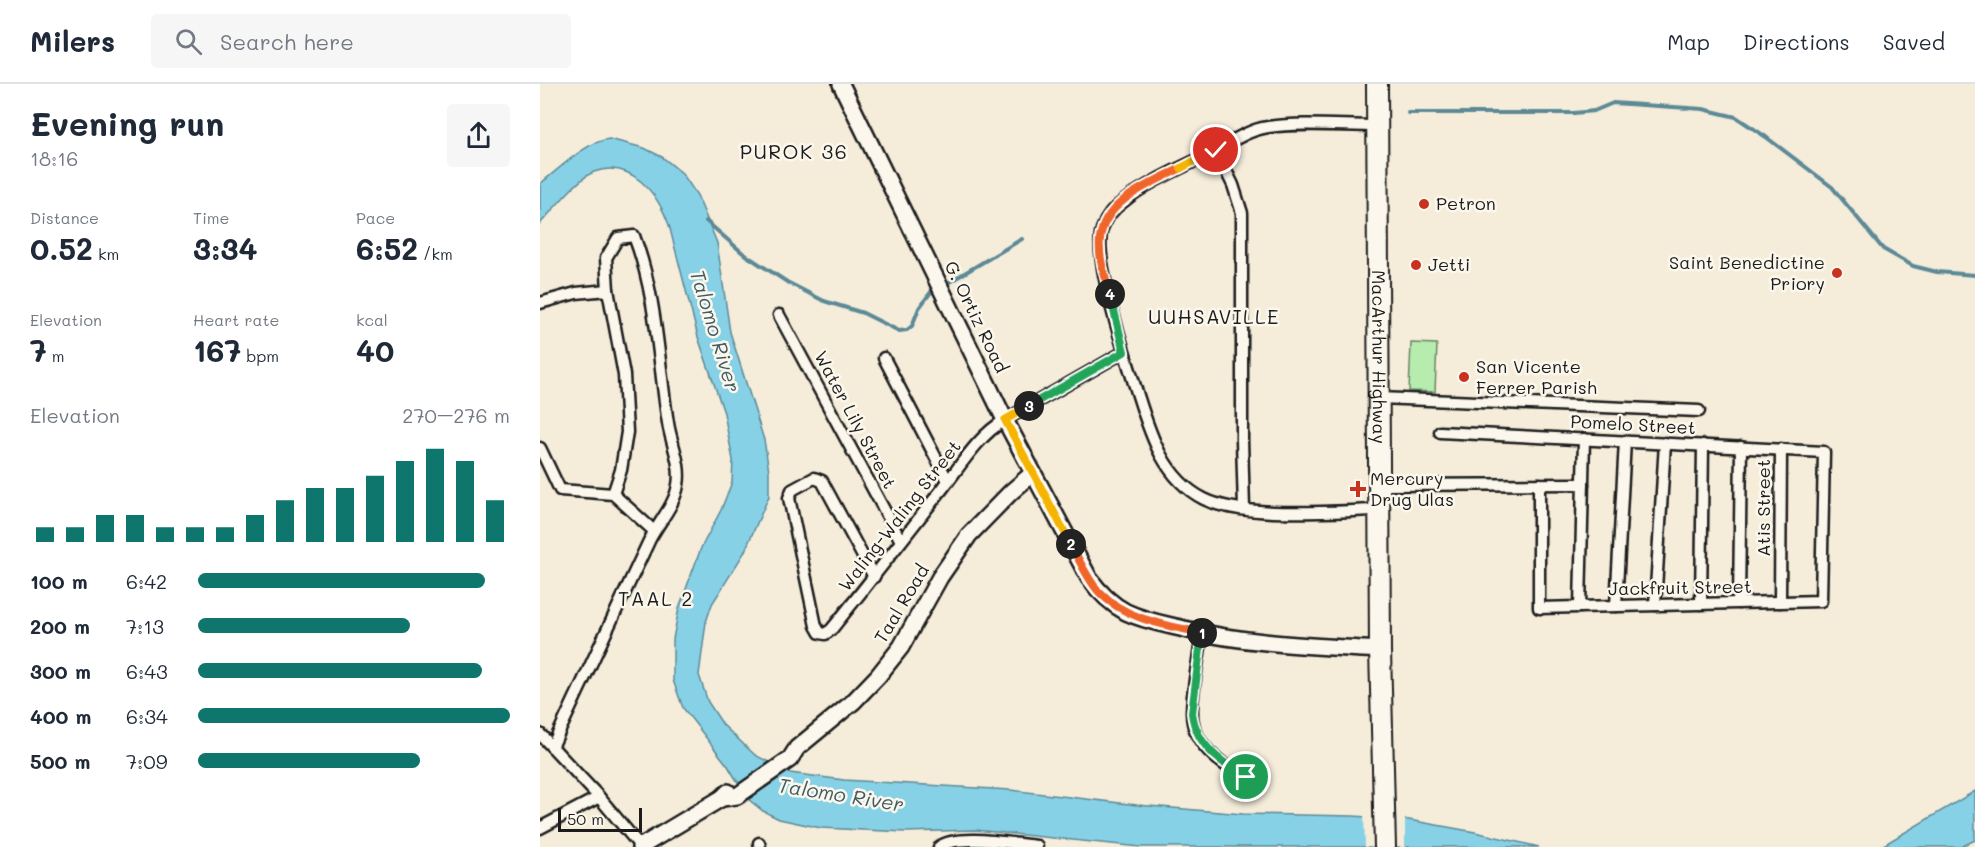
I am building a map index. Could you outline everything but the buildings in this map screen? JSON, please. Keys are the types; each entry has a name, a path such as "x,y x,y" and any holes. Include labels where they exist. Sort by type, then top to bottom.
{"highway":[{"name":"MacArthur Highway","path":"1377,84 1380,650 1385,847"}],"street":[{"name":"G. Ortiz Road","path":"841,84 1005,420 1089,578 1099,591 1125,611 1149,621 1203,633 1261,643 1380,650"},
{"path":"1377,126 1267,127 1247,133 1128,197 1114,209 1102,228 1100,250 1124,352 1143,410 1162,459 1184,486 1203,499 1216,504 1244,509 1380,510"},
{"path":"1216,150 1233,185 1242,213 1244,509"},
{"path":"552,747 654,531 677,493 679,474 667,416 654,311 642,257 634,236 618,238 606,258 608,290 624,375 627,413 625,452 613,494"},
{"path":"540,303 576,293 608,290"},
{"name":"Water Lily Street","path":"779,315 901,541"},
{"name":"Waling-Waling Street","path":"874,577 822,481 814,478 792,490 789,498 816,626 823,634 831,630 874,577 948,481 985,436 1005,420 1124,352"},
{"path":"884,358 948,481"},
{"path":"1379,398 1699,411"},
{"name":"Pomelo Street","path":"1440,432 1824,452 1821,601"},
{"path":"1580,607 1584,440"},
{"path":"1616,606 1625,441"},
{"path":"1654,605 1665,443"},
{"path":"1701,604 1703,446"},
{"path":"540,447 560,490 613,494 654,531"},
{"path":"1739,603 1741,447"},
{"name":"Atis Street","path":"1780,602 1781,449"},
{"name":"Taal Road","path":"640,847 730,794 790,752 853,702 901,647 940,577 969,535 1033,473"},
{"name":"Jackfruit Street","path":"1539,484 1539,608 1821,601"},
{"path":"1379,485 1583,484"},
{"path":"1203,633 1192,713 1197,734 1203,744 1223,763 1246,777 1257,780"},
{"path":"540,734 599,797 640,847"},
{"path":"540,828 599,797"},
{"path":"939,847 944,843 966,840 1037,846"}],"green space":[{"path":"1411,343 1437,344 1435,392 1409,391"}],"water":[{"name":"Talomo River","path":"609,139 644,148 662,157 682,173 697,195 717,243 730,332 764,440 769,471 769,496 744,553 712,604 706,622 699,675 708,702 723,725 755,755 790,773 844,780 1010,790 1137,805 1243,814 1353,816 1409,820 1539,847 1141,847 975,830 906,832 821,828 779,819 763,811 748,799 728,766 683,708 673,680 673,639 679,608 701,548 721,510 732,482 733,460 724,413 698,337 669,225 658,202 642,182 620,170 608,169 594,172 581,180 540,224 540,184 591,145"},
{"path":"1975,791 1975,840 1961,847 1880,847"}],"pier":[{"path":"1364,814 1405,817 1405,847 1365,847"}],"waterway":[{"path":"1408,113 1574,113 1594,111 1613,103 1703,109 1736,117 1832,187 1883,249 1913,266 1937,272 1975,275"},
{"path":"706,221 744,254 787,282 824,301 863,313 899,331 907,330 912,326 919,308 931,292"},
{"path":"946,284 1022,239"}],"place":[{"name":"Petron","path":"1424,204"},
{"name":"Jetti","path":"1416,265"},
{"name":"Saint Benedictine Priory","path":"1837,273"},
{"name":"San Vicente Ferrer Parish","path":"1464,377"},
{"name":"Mercury Drug Ulas","path":"1358,489"}],"district":[{"name":"PUROK 36","path":"794,152"},
{"name":"UUHSAVILLE","path":"1214,317"},
{"name":"TAAL 2","path":"656,599"}],"route":[{"path":"1216,150 1134,194 1123,201 1107,217 1102,228 1100,250 1124,352 1005,420 1089,578 1099,591 1125,611 1149,621 1203,633 1192,713 1193,723 1203,744 1223,763 1246,777"}]}
